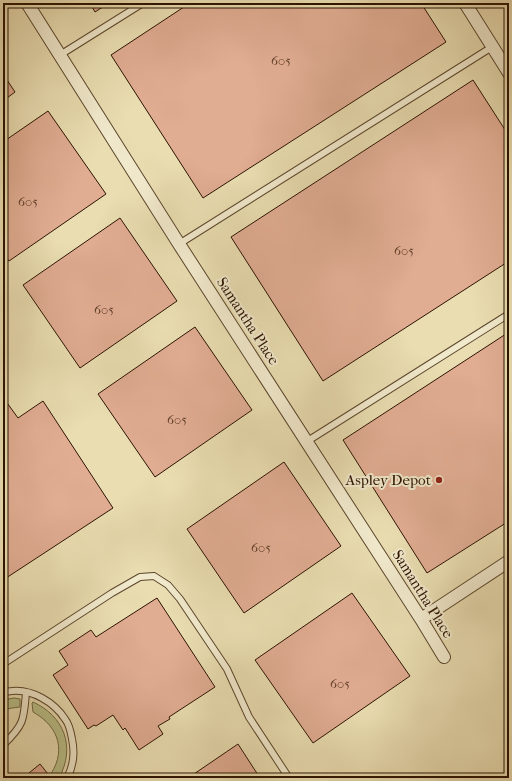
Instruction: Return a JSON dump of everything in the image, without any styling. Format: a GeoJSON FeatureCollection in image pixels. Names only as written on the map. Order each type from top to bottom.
{"type":"FeatureCollection","features":[{"type":"Feature","properties":{"kind":"street","name":"Samantha Place"},"geometry":{"type":"LineString","coordinates":[[27,3],[444,657]]}},
{"type":"Feature","properties":{"kind":"street"},"geometry":{"type":"LineString","coordinates":[[464,3],[509,73]]}},
{"type":"Feature","properties":{"kind":"street"},"geometry":{"type":"LineString","coordinates":[[421,619],[509,561]]}},
{"type":"Feature","properties":{"kind":"lane"},"geometry":{"type":"LineString","coordinates":[[60,55],[143,3]]}},
{"type":"Feature","properties":{"kind":"lane"},"geometry":{"type":"LineString","coordinates":[[180,244],[492,47]]}},
{"type":"Feature","properties":{"kind":"lane"},"geometry":{"type":"LineString","coordinates":[[306,442],[509,314]]}},
{"type":"Feature","properties":{"kind":"lane"},"geometry":{"type":"LineString","coordinates":[[3,664],[126,584],[140,577],[154,576],[168,585],[180,599],[197,624],[227,669],[249,717],[289,778]]}},
{"type":"Feature","properties":{"kind":"lane"},"geometry":{"type":"LineString","coordinates":[[3,693],[12,691],[26,692],[38,696],[53,705],[66,719],[74,750],[71,770],[67,778]]}},
{"type":"Feature","properties":{"kind":"lane"},"geometry":{"type":"LineString","coordinates":[[3,745],[15,734],[22,722],[25,714],[26,692]]}},
{"type":"Feature","properties":{"kind":"green space"},"geometry":{"type":"Polygon","coordinates":[[[14,698],[20,699],[20,707],[3,710],[3,700],[14,698]]]}},
{"type":"Feature","properties":{"kind":"green space"},"geometry":{"type":"Polygon","coordinates":[[[33,702],[53,715],[64,734],[66,755],[64,766],[59,778],[48,778],[54,769],[57,759],[59,750],[58,741],[55,733],[49,725],[33,712],[33,702]]]}},
{"type":"Feature","properties":{"kind":"building"},"geometry":{"type":"Polygon","coordinates":[[[90,3],[109,3],[95,12],[90,3]]]}},
{"type":"Feature","properties":{"kind":"building"},"geometry":{"type":"Polygon","coordinates":[[[190,3],[421,3],[446,42],[203,198],[111,55],[190,3]]]}},
{"type":"Feature","properties":{"kind":"building"},"geometry":{"type":"Polygon","coordinates":[[[3,74],[15,92],[3,101],[3,74]]]}},
{"type":"Feature","properties":{"kind":"building"},"geometry":{"type":"Polygon","coordinates":[[[473,80],[509,136],[509,261],[323,381],[231,237],[473,80]]]}},
{"type":"Feature","properties":{"kind":"building"},"geometry":{"type":"Polygon","coordinates":[[[48,111],[106,194],[9,261],[3,253],[3,142],[48,111]]]}},
{"type":"Feature","properties":{"kind":"building"},"geometry":{"type":"Polygon","coordinates":[[[120,218],[177,301],[80,368],[23,285],[120,218]]]}},
{"type":"Feature","properties":{"kind":"building"},"geometry":{"type":"Polygon","coordinates":[[[195,327],[252,410],[155,477],[98,394],[195,327]]]}},
{"type":"Feature","properties":{"kind":"building","name":"Aspley Depot"},"geometry":{"type":"Polygon","coordinates":[[[509,332],[509,521],[427,573],[343,440],[509,332]]]}},
{"type":"Feature","properties":{"kind":"building"},"geometry":{"type":"Polygon","coordinates":[[[5,400],[18,418],[43,401],[113,508],[3,580],[3,401],[5,400]]]}},
{"type":"Feature","properties":{"kind":"building"},"geometry":{"type":"Polygon","coordinates":[[[284,462],[341,546],[244,613],[187,529],[284,462]]]}},
{"type":"Feature","properties":{"kind":"building"},"geometry":{"type":"Polygon","coordinates":[[[352,593],[410,676],[313,743],[255,660],[352,593]]]}},
{"type":"Feature","properties":{"kind":"building"},"geometry":{"type":"Polygon","coordinates":[[[157,598],[215,687],[169,717],[170,719],[158,726],[163,734],[139,750],[125,728],[123,730],[113,715],[96,726],[94,725],[88,729],[53,675],[68,665],[59,651],[91,630],[96,637],[157,598]]]}},
{"type":"Feature","properties":{"kind":"building"},"geometry":{"type":"Polygon","coordinates":[[[238,744],[260,778],[188,778],[238,744]]]}},
{"type":"Feature","properties":{"kind":"building"},"geometry":{"type":"Polygon","coordinates":[[[40,764],[48,774],[44,778],[34,778],[29,773],[40,764]]]}},
{"type":"Feature","properties":{"kind":"place","name":"Aspley Depot"},"geometry":{"type":"Point","coordinates":[439,480]}}]}
